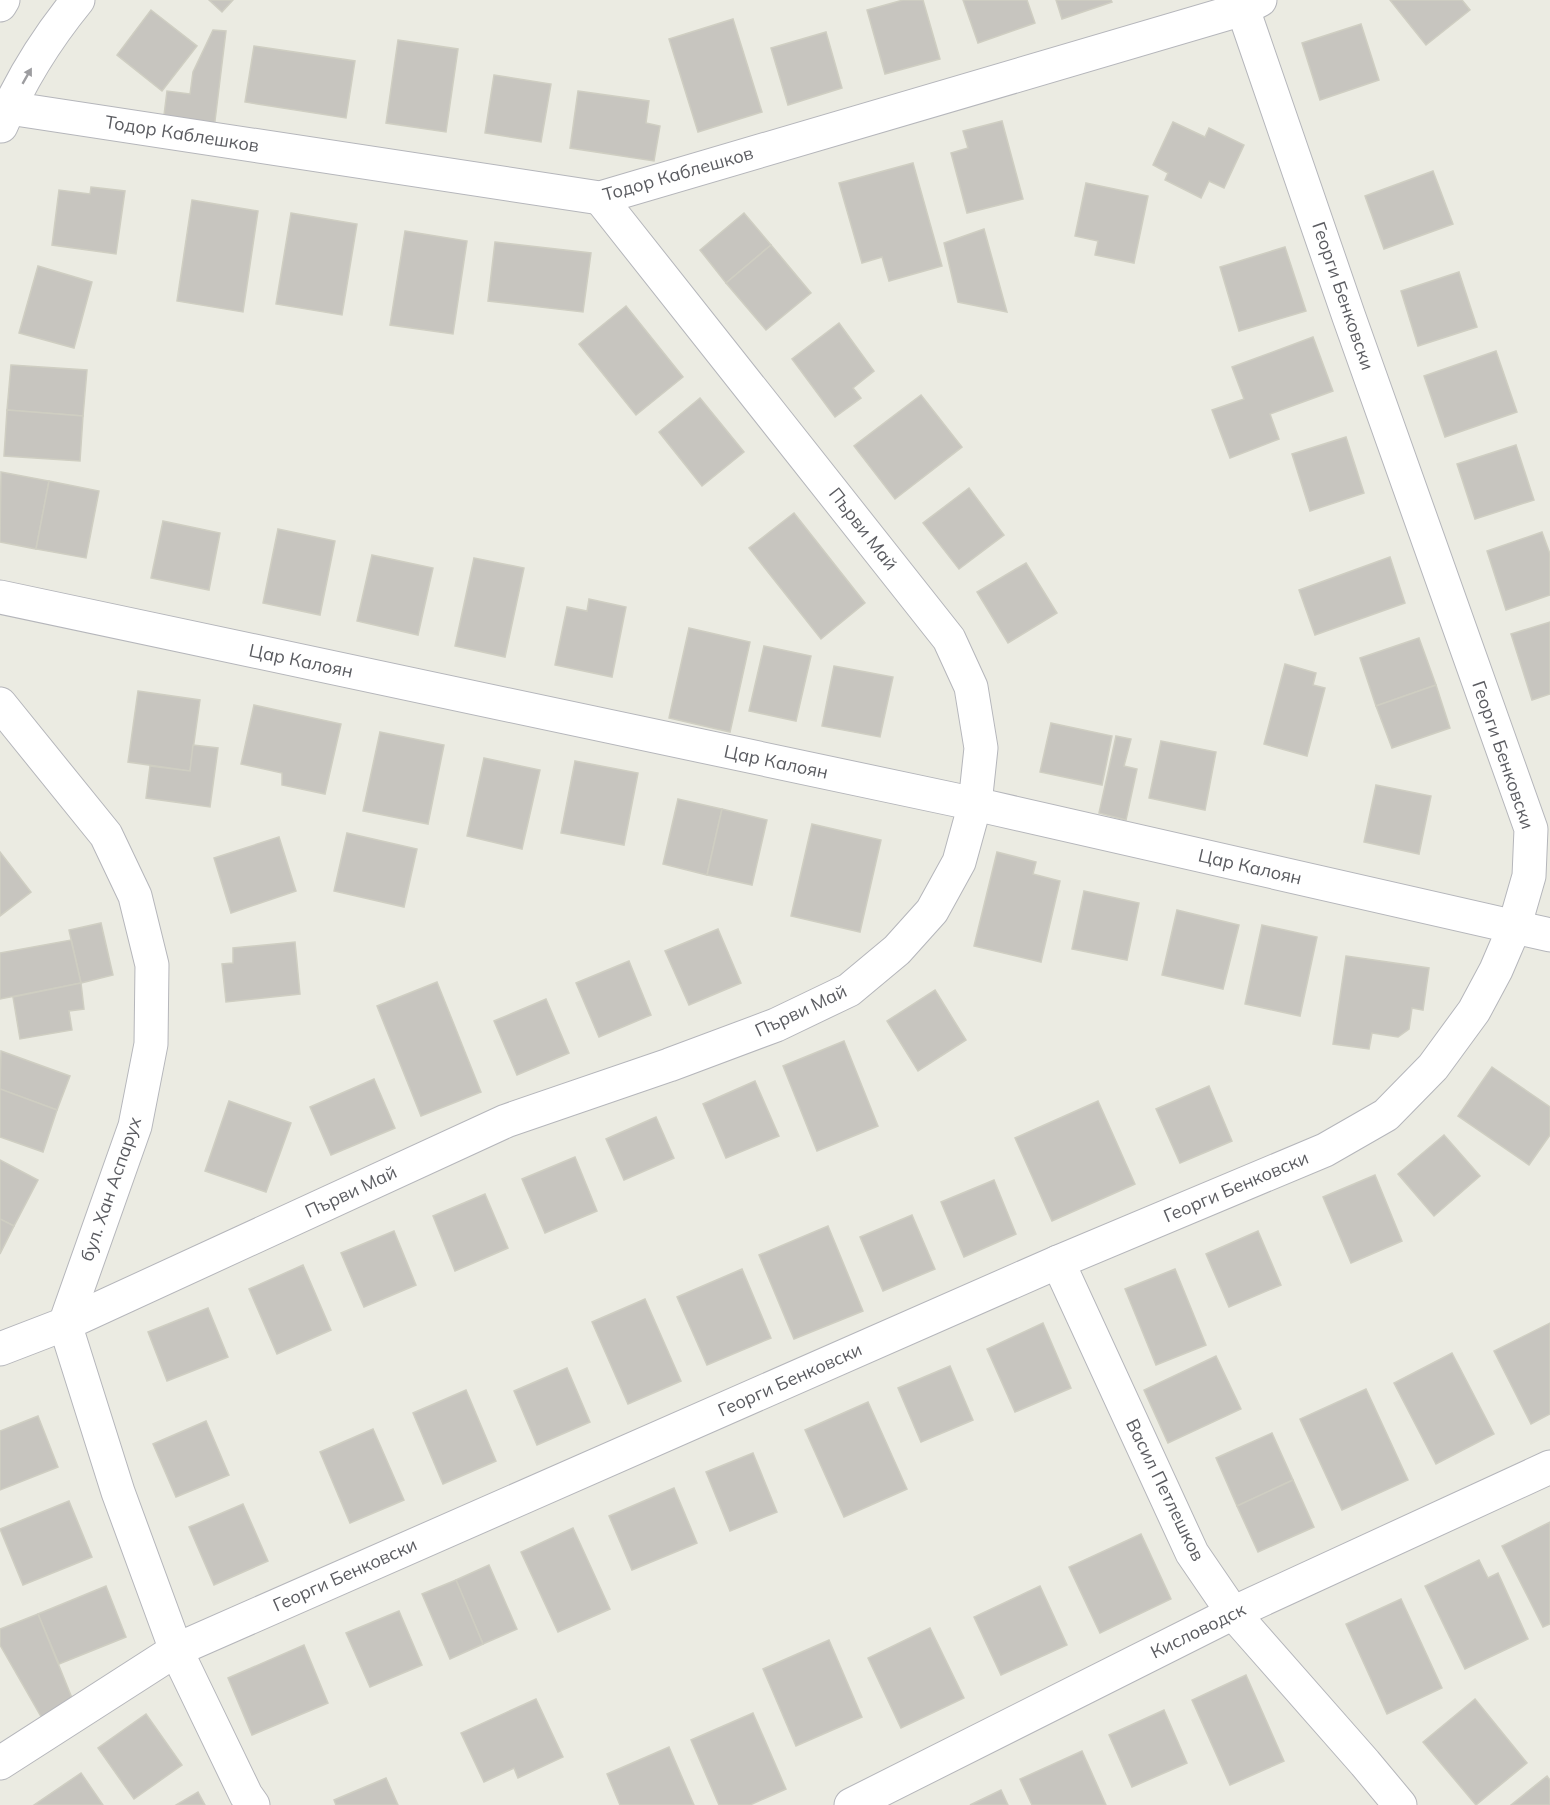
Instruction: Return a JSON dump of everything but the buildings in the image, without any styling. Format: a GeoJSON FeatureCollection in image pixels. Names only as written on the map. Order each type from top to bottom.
{"type":"FeatureCollection","features":[{"type":"Feature","properties":{"kind":"street"},"geometry":{"type":"LineString","coordinates":[[0,5],[3,0]]}},
{"type":"Feature","properties":{"kind":"street"},"geometry":{"type":"LineString","coordinates":[[4,118],[53,31],[78,0]]}},
{"type":"Feature","properties":{"kind":"street","name":"Тодор Каблешков"},"geometry":{"type":"LineString","coordinates":[[4,118],[600,198],[1251,5]]}},
{"type":"Feature","properties":{"kind":"street","name":"Георги Бенковски"},"geometry":{"type":"LineString","coordinates":[[0,1763],[176,1650],[1058,1262],[1325,1150],[1386,1115],[1433,1067],[1474,1011],[1496,970],[1514,928],[1529,876],[1531,829],[1349,317],[1251,5]]}},
{"type":"Feature","properties":{"kind":"street","name":"Първи Май"},"geometry":{"type":"LineString","coordinates":[[65,1324],[506,1121],[669,1065],[776,1025],[849,990],[897,950],[932,911],[959,862],[975,804],[981,748],[971,687],[949,639],[600,198]]}},
{"type":"Feature","properties":{"kind":"street","name":"Цар Калоян"},"geometry":{"type":"LineString","coordinates":[[0,597],[975,804],[1550,935]]}},
{"type":"Feature","properties":{"kind":"street","name":"бул. Хан Аспарух"},"geometry":{"type":"LineString","coordinates":[[0,704],[106,836],[135,896],[152,965],[151,1044],[135,1126],[65,1324]]}},
{"type":"Feature","properties":{"kind":"street","name":"Васил Петлешков"},"geometry":{"type":"LineString","coordinates":[[1058,1262],[1192,1553],[1233,1613],[1400,1805]]}},
{"type":"Feature","properties":{"kind":"street"},"geometry":{"type":"LineString","coordinates":[[0,1349],[65,1324],[118,1492],[176,1650],[246,1795],[253,1805]]}},
{"type":"Feature","properties":{"kind":"street","name":"Кисловодск"},"geometry":{"type":"LineString","coordinates":[[851,1805],[1233,1613],[1550,1467]]}}]}
